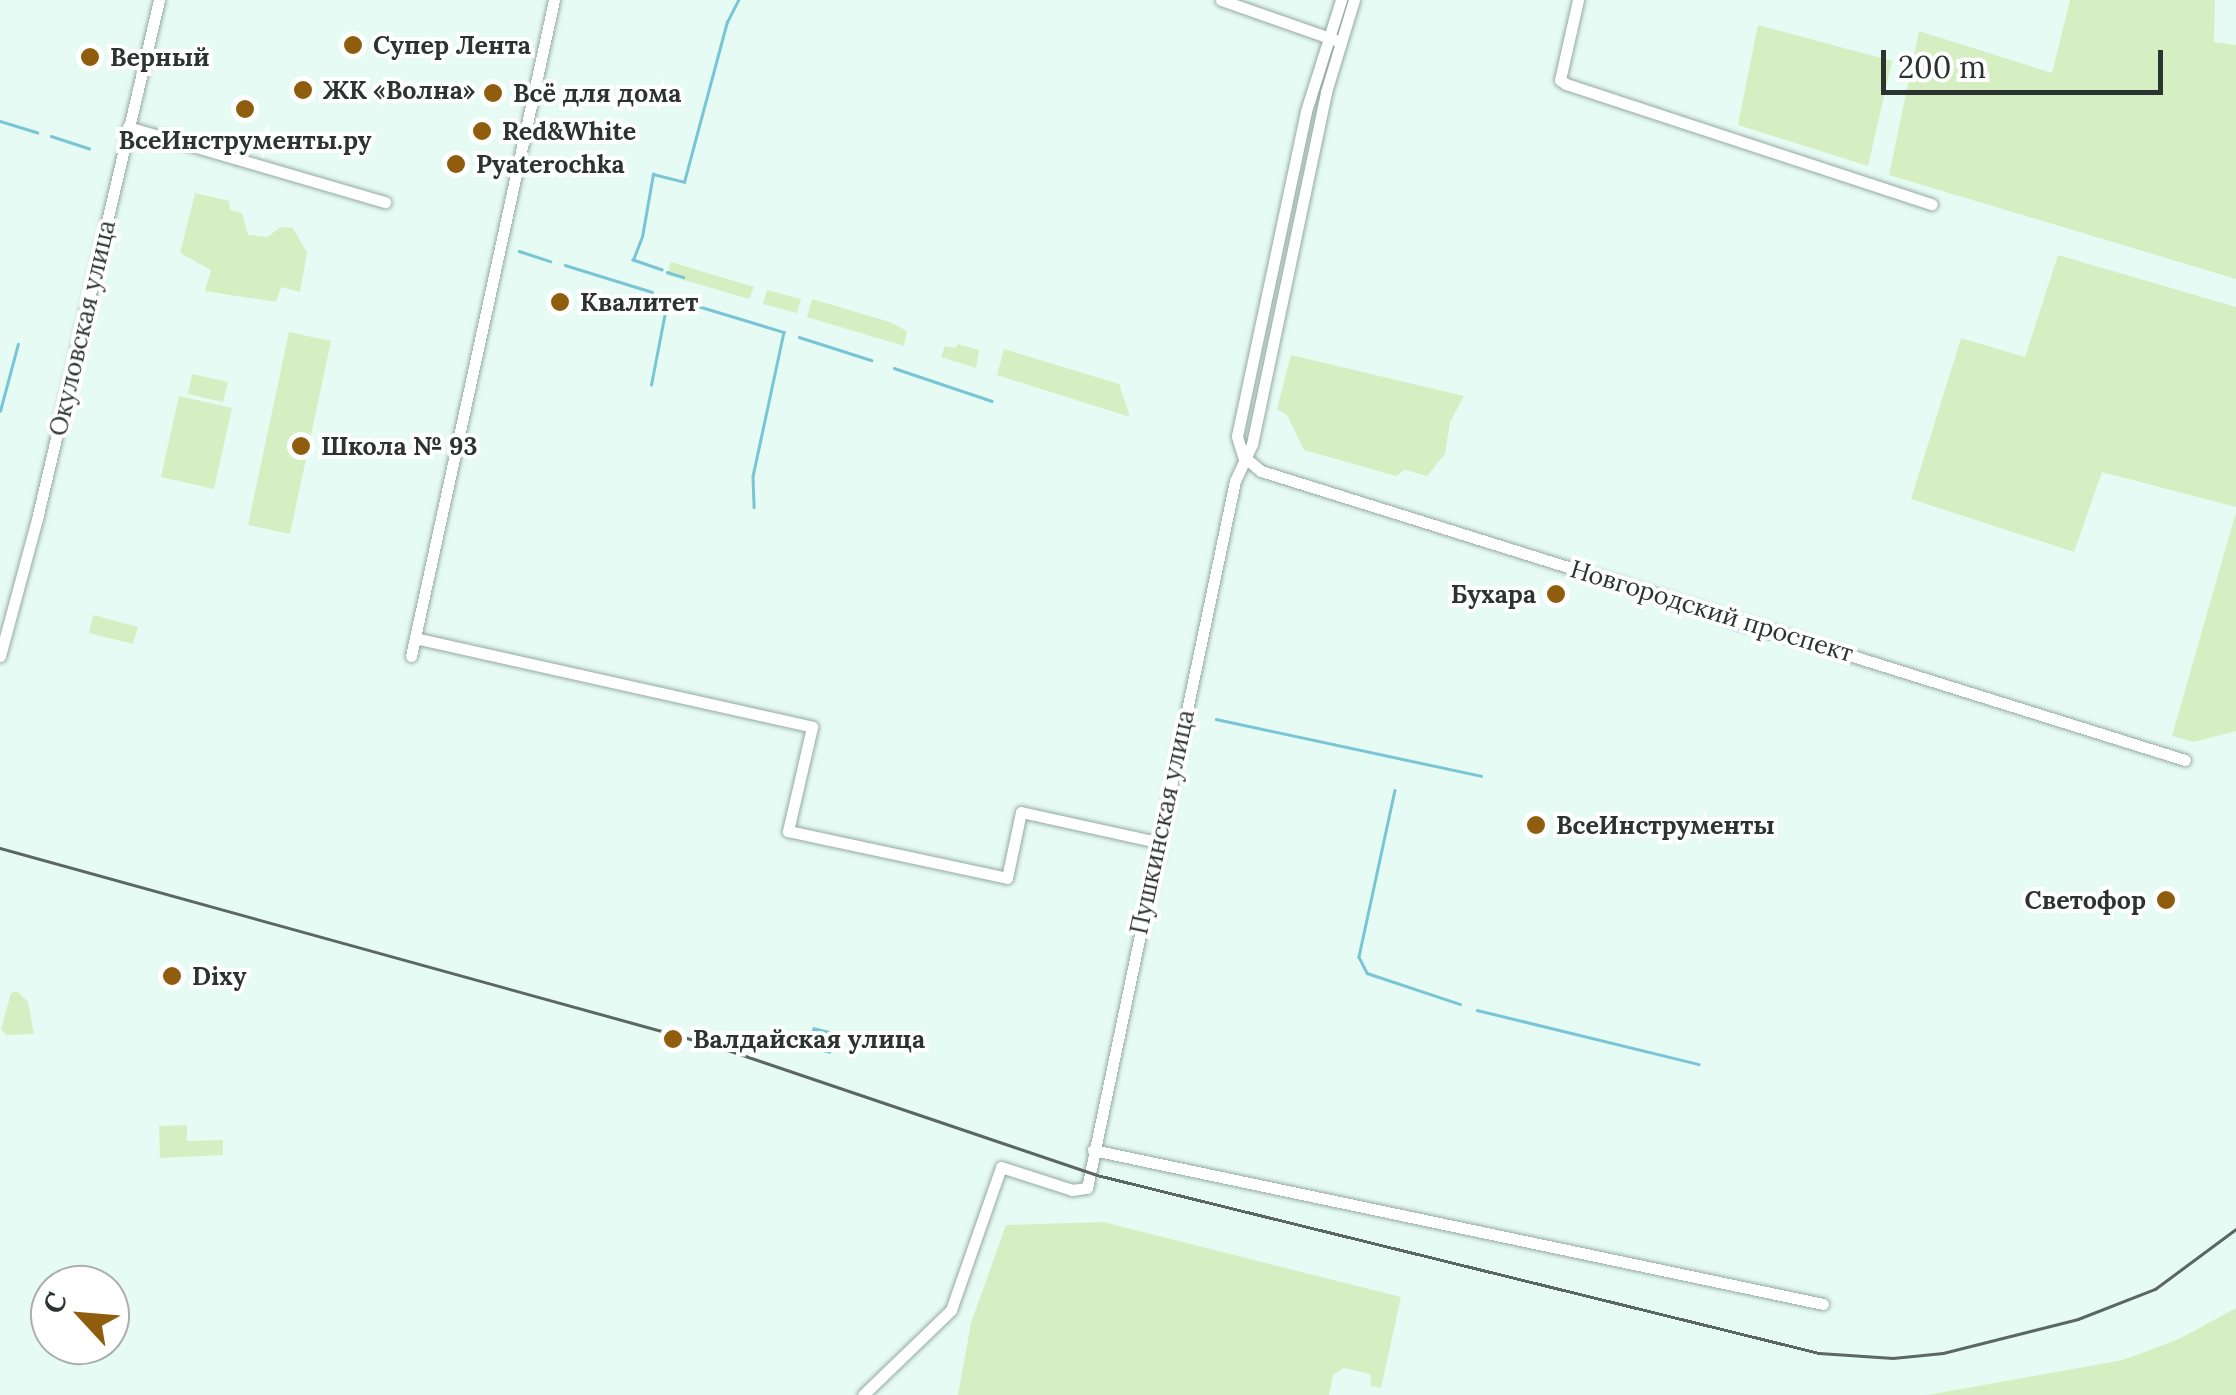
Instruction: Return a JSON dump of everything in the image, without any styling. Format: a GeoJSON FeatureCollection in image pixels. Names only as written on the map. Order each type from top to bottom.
{"type":"FeatureCollection","features":[{"type":"Feature","properties":{"kind":"street","name":"Окуловская улица"},"geometry":{"type":"LineString","coordinates":[[0,656],[37,519],[159,0]]}},
{"type":"Feature","properties":{"kind":"street"},"geometry":{"type":"LineString","coordinates":[[412,656],[554,0]]}},
{"type":"Feature","properties":{"kind":"street"},"geometry":{"type":"LineString","coordinates":[[1221,0],[1335,40]]}},
{"type":"Feature","properties":{"kind":"street","name":"Пушкинская улица"},"geometry":{"type":"LineString","coordinates":[[863,1395],[950,1310],[1001,1167],[1072,1190],[1087,1188],[1092,1150],[1243,456],[1252,444],[1326,92],[1341,0]]}},
{"type":"Feature","properties":{"kind":"street","name":"Пушкинская улица"},"geometry":{"type":"LineString","coordinates":[[1335,40],[1354,0]]}},
{"type":"Feature","properties":{"kind":"street"},"geometry":{"type":"LineString","coordinates":[[1578,0],[1560,80],[1566,84],[1932,204]]}},
{"type":"Feature","properties":{"kind":"street"},"geometry":{"type":"LineString","coordinates":[[128,127],[385,202]]}},
{"type":"Feature","properties":{"kind":"street","name":"Новгородский проспект"},"geometry":{"type":"LineString","coordinates":[[1243,456],[1261,471],[2185,760]]}},
{"type":"Feature","properties":{"kind":"street"},"geometry":{"type":"LineString","coordinates":[[415,638],[812,727],[788,832],[1007,878],[1020,812],[1158,842]]}},
{"type":"Feature","properties":{"kind":"street"},"geometry":{"type":"LineString","coordinates":[[1092,1150],[1823,1304]]}},
{"type":"Feature","properties":{"kind":"green space"},"geometry":{"type":"Polygon","coordinates":[[[2070,0],[2215,0],[2214,42],[2236,45],[2236,279],[1889,175],[1919,31],[2052,73],[2070,0]]]}},
{"type":"Feature","properties":{"kind":"green space"},"geometry":{"type":"Polygon","coordinates":[[[1758,25],[1892,61],[1868,166],[1738,125],[1758,25]]]}},
{"type":"Feature","properties":{"kind":"green space"},"geometry":{"type":"Polygon","coordinates":[[[195,193],[229,201],[230,210],[242,213],[248,235],[267,237],[281,227],[293,228],[307,253],[300,292],[281,287],[276,302],[205,291],[211,270],[180,253],[195,193]]]}},
{"type":"Feature","properties":{"kind":"green space"},"geometry":{"type":"Polygon","coordinates":[[[2058,255],[2236,307],[2236,507],[2102,472],[2074,552],[1911,499],[1961,338],[2025,357],[2058,255]]]}},
{"type":"Feature","properties":{"kind":"green space"},"geometry":{"type":"Polygon","coordinates":[[[671,262],[754,287],[749,299],[667,275],[671,262]]]}},
{"type":"Feature","properties":{"kind":"green space"},"geometry":{"type":"Polygon","coordinates":[[[767,290],[801,299],[797,313],[763,304],[767,290]]]}},
{"type":"Feature","properties":{"kind":"green space"},"geometry":{"type":"Polygon","coordinates":[[[812,299],[890,322],[907,331],[904,346],[807,317],[812,299]]]}},
{"type":"Feature","properties":{"kind":"green space"},"geometry":{"type":"Polygon","coordinates":[[[289,332],[331,341],[290,534],[248,525],[289,332]]]}},
{"type":"Feature","properties":{"kind":"green space"},"geometry":{"type":"Polygon","coordinates":[[[958,344],[979,350],[976,368],[941,357],[945,346],[955,348],[958,344]]]}},
{"type":"Feature","properties":{"kind":"green space"},"geometry":{"type":"Polygon","coordinates":[[[1004,349],[1119,384],[1130,417],[997,375],[1004,349]]]}},
{"type":"Feature","properties":{"kind":"green space"},"geometry":{"type":"Polygon","coordinates":[[[1291,355],[1464,396],[1450,422],[1445,454],[1427,476],[1405,470],[1396,476],[1304,450],[1287,415],[1277,409],[1291,355]]]}},
{"type":"Feature","properties":{"kind":"green space"},"geometry":{"type":"Polygon","coordinates":[[[192,374],[228,382],[223,402],[188,394],[192,374]]]}},
{"type":"Feature","properties":{"kind":"green space"},"geometry":{"type":"Polygon","coordinates":[[[179,396],[232,408],[214,489],[161,477],[179,396]]]}},
{"type":"Feature","properties":{"kind":"green space"},"geometry":{"type":"Polygon","coordinates":[[[2236,512],[2236,731],[2194,742],[2172,736],[2236,512]]]}},
{"type":"Feature","properties":{"kind":"green space"},"geometry":{"type":"Polygon","coordinates":[[[93,615],[138,627],[133,644],[89,633],[93,615]]]}},
{"type":"Feature","properties":{"kind":"green space"},"geometry":{"type":"Polygon","coordinates":[[[17,991],[28,1002],[34,1034],[6,1035],[1,1029],[11,993],[17,991]]]}},
{"type":"Feature","properties":{"kind":"green space"},"geometry":{"type":"Polygon","coordinates":[[[187,1125],[187,1141],[223,1140],[223,1155],[160,1158],[159,1126],[187,1125]]]}},
{"type":"Feature","properties":{"kind":"green space"},"geometry":{"type":"Polygon","coordinates":[[[1103,1222],[1401,1297],[1381,1388],[1371,1386],[1370,1374],[1344,1368],[1333,1375],[1329,1395],[958,1395],[971,1323],[1006,1225],[1103,1222]]]}},
{"type":"Feature","properties":{"kind":"green space"},"geometry":{"type":"Polygon","coordinates":[[[2236,1308],[2236,1395],[1927,1395],[2123,1360],[2179,1339],[2236,1308]]]}},
{"type":"Feature","properties":{"kind":"water"},"geometry":{"type":"Polygon","coordinates":[[[813,1027],[838,1033],[837,1040],[830,1041],[831,1054],[807,1048],[813,1027]]]}},
{"type":"Feature","properties":{"kind":"waterway"},"geometry":{"type":"LineString","coordinates":[[662,270],[633,260],[642,237],[653,174],[684,182],[727,22],[738,0]]}},
{"type":"Feature","properties":{"kind":"waterway"},"geometry":{"type":"LineString","coordinates":[[0,121],[37,132]]}},
{"type":"Feature","properties":{"kind":"waterway"},"geometry":{"type":"LineString","coordinates":[[51,136],[89,148]]}},
{"type":"Feature","properties":{"kind":"waterway"},"geometry":{"type":"LineString","coordinates":[[519,251],[550,261]]}},
{"type":"Feature","properties":{"kind":"waterway"},"geometry":{"type":"LineString","coordinates":[[565,265],[652,292]]}},
{"type":"Feature","properties":{"kind":"waterway"},"geometry":{"type":"LineString","coordinates":[[667,272],[683,277]]}},
{"type":"Feature","properties":{"kind":"waterway"},"geometry":{"type":"LineString","coordinates":[[651,385],[668,297],[784,332],[753,476],[754,507]]}},
{"type":"Feature","properties":{"kind":"waterway"},"geometry":{"type":"LineString","coordinates":[[799,337],[871,360]]}},
{"type":"Feature","properties":{"kind":"waterway"},"geometry":{"type":"LineString","coordinates":[[0,411],[18,344]]}},
{"type":"Feature","properties":{"kind":"waterway"},"geometry":{"type":"LineString","coordinates":[[894,368],[992,401]]}},
{"type":"Feature","properties":{"kind":"waterway"},"geometry":{"type":"LineString","coordinates":[[1661,606],[1681,613]]}},
{"type":"Feature","properties":{"kind":"waterway"},"geometry":{"type":"LineString","coordinates":[[1696,617],[1746,633]]}},
{"type":"Feature","properties":{"kind":"waterway"},"geometry":{"type":"LineString","coordinates":[[1761,637],[1768,639]]}},
{"type":"Feature","properties":{"kind":"waterway"},"geometry":{"type":"LineString","coordinates":[[1216,719],[1481,776]]}},
{"type":"Feature","properties":{"kind":"waterway"},"geometry":{"type":"LineString","coordinates":[[1395,790],[1359,957],[1367,973],[1460,1004]]}},
{"type":"Feature","properties":{"kind":"waterway"},"geometry":{"type":"LineString","coordinates":[[1477,1010],[1699,1064]]}},
{"type":"Feature","properties":{"kind":"tram line"},"geometry":{"type":"LineString","coordinates":[[0,848],[716,1046],[1097,1175],[1819,1353],[1893,1358],[1943,1353],[2078,1319],[2155,1289],[2236,1229]]}},
{"type":"Feature","properties":{"kind":"place","name":"Супер Лента"},"geometry":{"type":"Point","coordinates":[353,45]}},
{"type":"Feature","properties":{"kind":"place","name":"Верный"},"geometry":{"type":"Point","coordinates":[90,57]}},
{"type":"Feature","properties":{"kind":"place","name":"ЖК «Волна»"},"geometry":{"type":"Point","coordinates":[303,90]}},
{"type":"Feature","properties":{"kind":"place","name":"Всё для дома"},"geometry":{"type":"Point","coordinates":[493,93]}},
{"type":"Feature","properties":{"kind":"place","name":"ВсеИнструменты.ру"},"geometry":{"type":"Point","coordinates":[245,109]}},
{"type":"Feature","properties":{"kind":"place","name":"Red&White"},"geometry":{"type":"Point","coordinates":[482,131]}},
{"type":"Feature","properties":{"kind":"place","name":"Pyaterochka"},"geometry":{"type":"Point","coordinates":[456,164]}},
{"type":"Feature","properties":{"kind":"place","name":"Квалитет"},"geometry":{"type":"Point","coordinates":[560,302]}},
{"type":"Feature","properties":{"kind":"place","name":"Школа № 93"},"geometry":{"type":"Point","coordinates":[301,446]}},
{"type":"Feature","properties":{"kind":"place","name":"Бухара"},"geometry":{"type":"Point","coordinates":[1556,594]}},
{"type":"Feature","properties":{"kind":"place","name":"ВсеИнструменты"},"geometry":{"type":"Point","coordinates":[1536,825]}},
{"type":"Feature","properties":{"kind":"place","name":"Светофор"},"geometry":{"type":"Point","coordinates":[2166,900]}},
{"type":"Feature","properties":{"kind":"place","name":"Dixy"},"geometry":{"type":"Point","coordinates":[172,976]}},
{"type":"Feature","properties":{"kind":"place","name":"Валдайская улица"},"geometry":{"type":"Point","coordinates":[673,1039]}}]}
